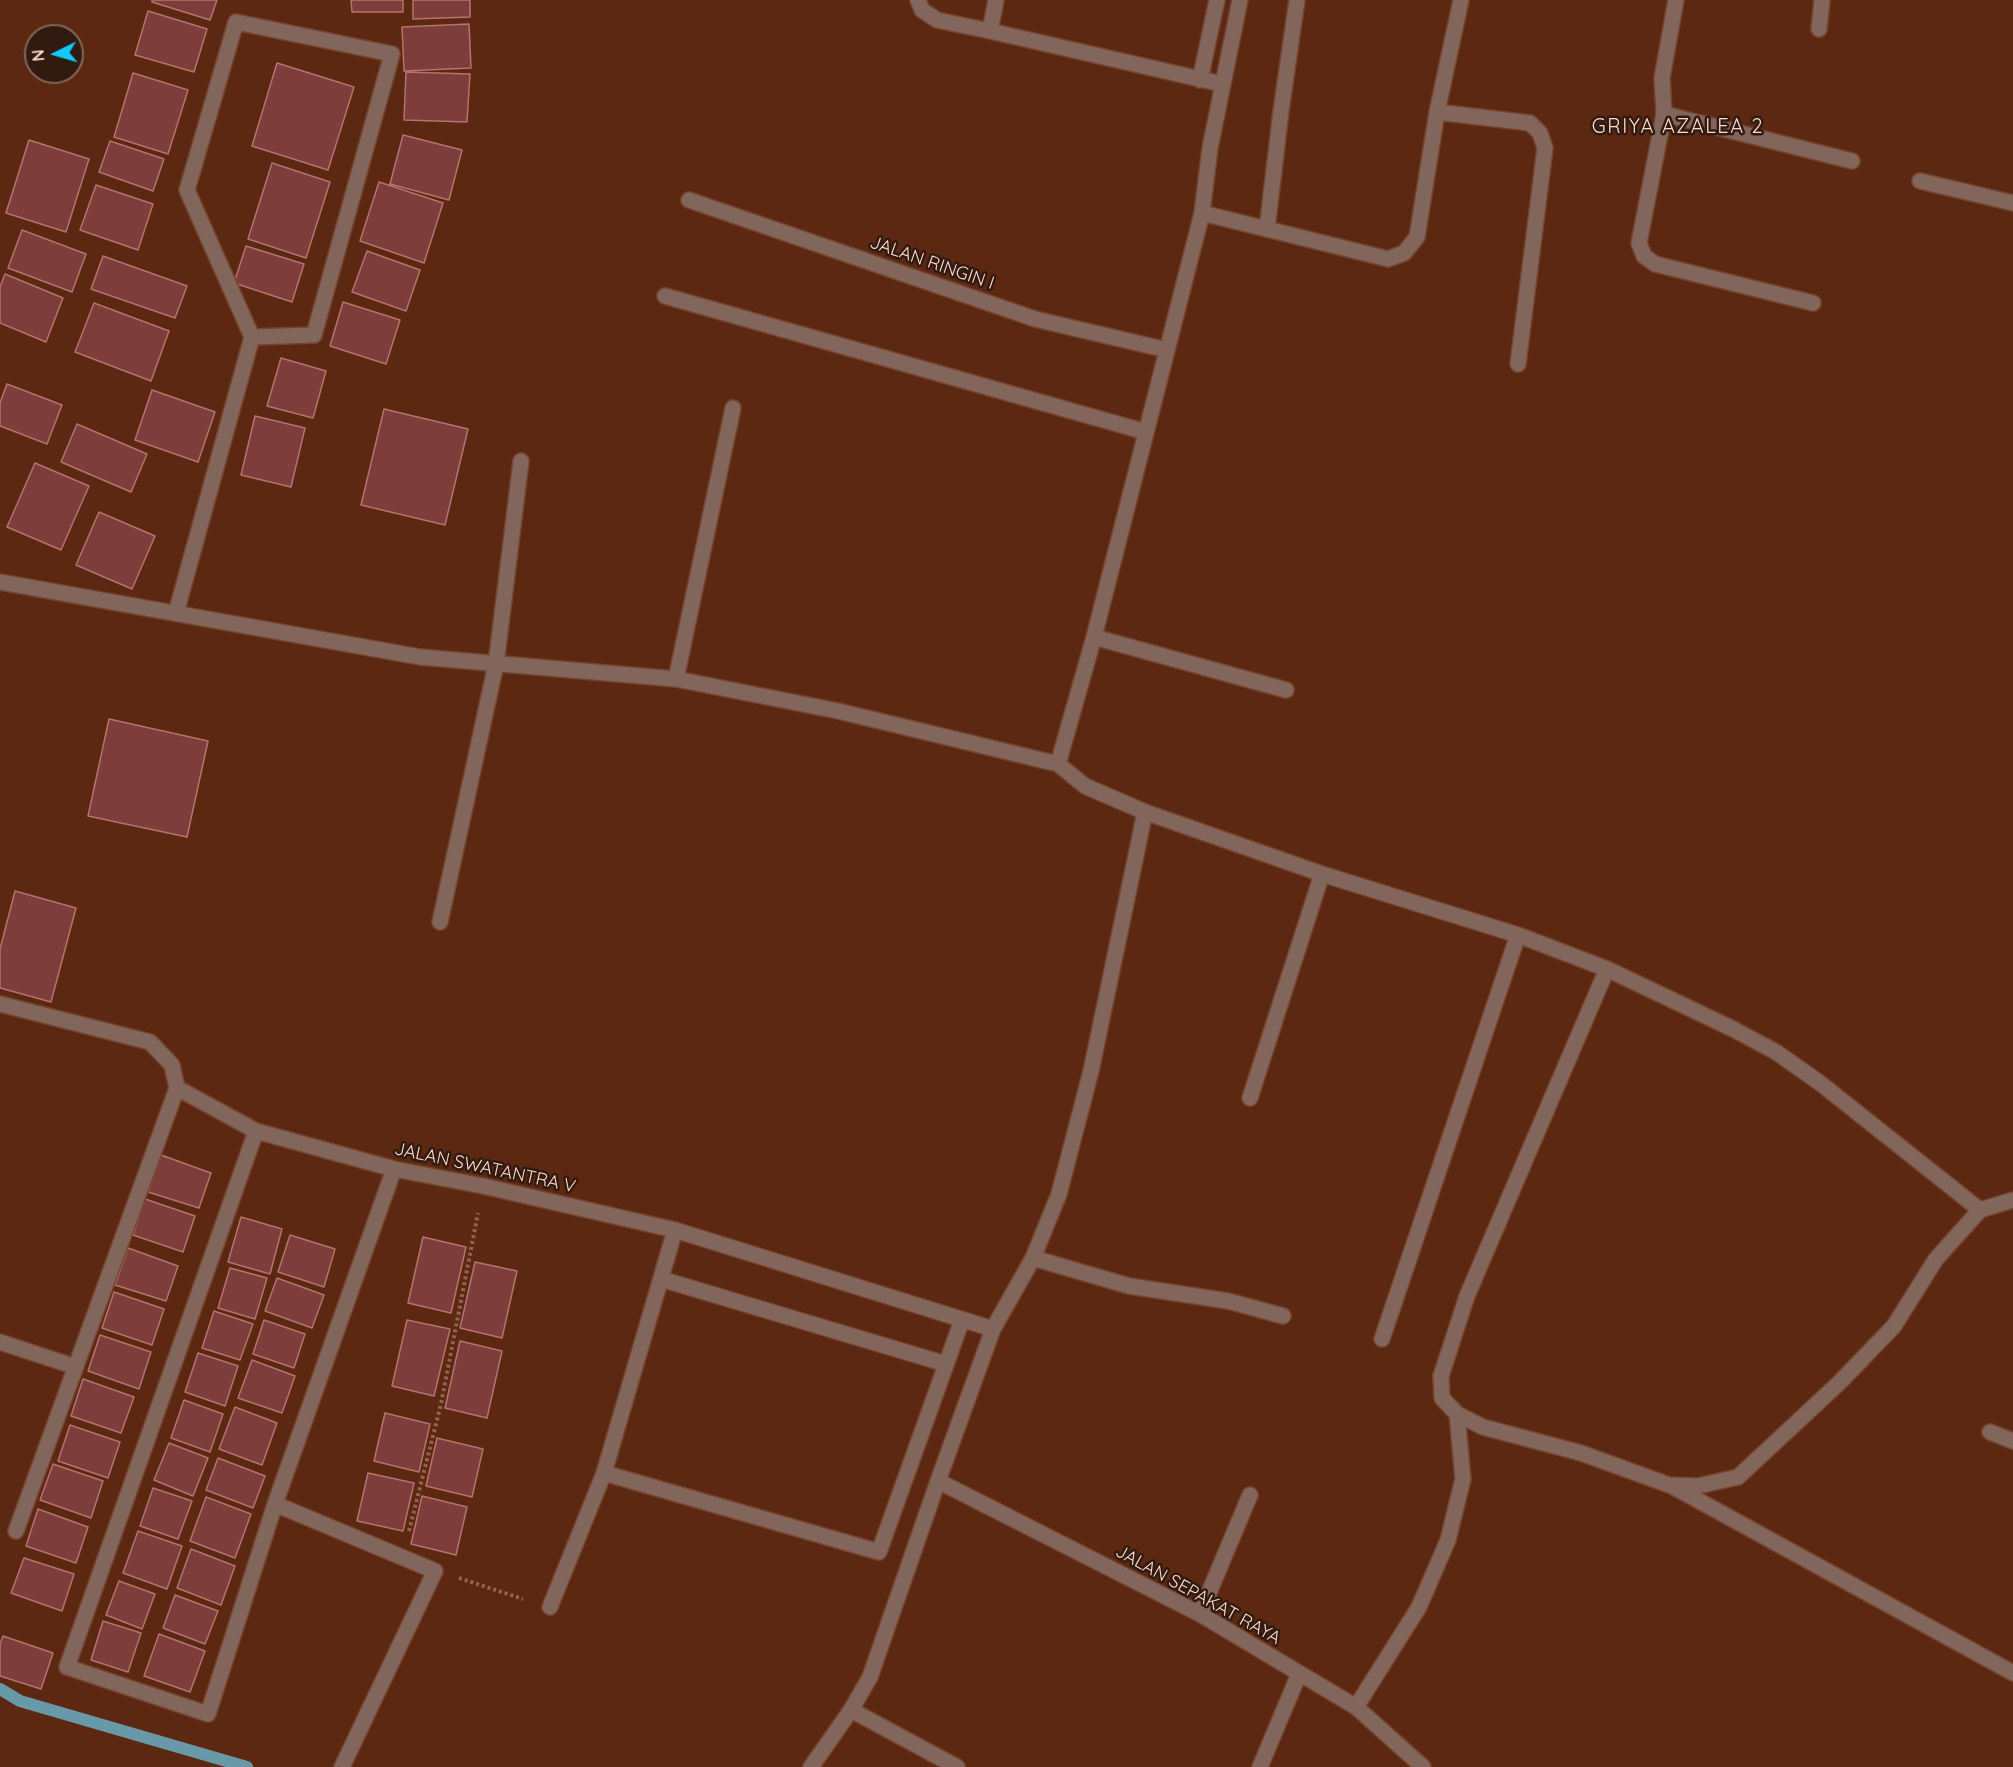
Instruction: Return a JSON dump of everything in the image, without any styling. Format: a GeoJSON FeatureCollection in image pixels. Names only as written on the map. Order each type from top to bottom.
{"type":"FeatureCollection","features":[{"type":"Feature","properties":{"kind":"street"},"geometry":{"type":"LineString","coordinates":[[918,0],[922,10],[937,20],[1222,84]]}},
{"type":"Feature","properties":{"kind":"street"},"geometry":{"type":"LineString","coordinates":[[990,31],[996,0]]}},
{"type":"Feature","properties":{"kind":"street"},"geometry":{"type":"LineString","coordinates":[[1200,80],[1217,0]]}},
{"type":"Feature","properties":{"kind":"street"},"geometry":{"type":"LineString","coordinates":[[1058,764],[1094,637],[1202,213],[1210,148],[1240,0]]}},
{"type":"Feature","properties":{"kind":"street"},"geometry":{"type":"LineString","coordinates":[[1267,229],[1297,0]]}},
{"type":"Feature","properties":{"kind":"street"},"geometry":{"type":"LineString","coordinates":[[1202,213],[1388,259],[1404,253],[1417,237],[1437,112],[1461,0]]}},
{"type":"Feature","properties":{"kind":"street"},"geometry":{"type":"LineString","coordinates":[[1676,0],[1662,78],[1664,114],[1639,243],[1644,256],[1655,264],[1813,303]]}},
{"type":"Feature","properties":{"kind":"street"},"geometry":{"type":"LineString","coordinates":[[1819,29],[1822,0]]}},
{"type":"Feature","properties":{"kind":"street"},"geometry":{"type":"LineString","coordinates":[[176,613],[252,337],[187,190],[236,22],[392,54],[314,335],[252,337]]}},
{"type":"Feature","properties":{"kind":"street"},"geometry":{"type":"LineString","coordinates":[[1437,112],[1530,123],[1540,133],[1545,148],[1518,364]]}},
{"type":"Feature","properties":{"kind":"street"},"geometry":{"type":"LineString","coordinates":[[1664,114],[1852,161]]}},
{"type":"Feature","properties":{"kind":"street"},"geometry":{"type":"LineString","coordinates":[[1920,181],[2013,203]]}},
{"type":"Feature","properties":{"kind":"street","name":"JALAN RINGIN I"},"geometry":{"type":"LineString","coordinates":[[689,200],[1035,318],[1167,350]]}},
{"type":"Feature","properties":{"kind":"street"},"geometry":{"type":"LineString","coordinates":[[664,296],[1146,432]]}},
{"type":"Feature","properties":{"kind":"street"},"geometry":{"type":"LineString","coordinates":[[675,679],[734,408]]}},
{"type":"Feature","properties":{"kind":"street"},"geometry":{"type":"LineString","coordinates":[[440,922],[496,664],[521,461]]}},
{"type":"Feature","properties":{"kind":"street"},"geometry":{"type":"LineString","coordinates":[[0,582],[420,657],[675,679],[838,711],[1058,764],[1085,786],[1146,812],[1322,874],[1518,935],[1607,969],[1733,1029],[1776,1052],[1820,1083],[1980,1210]]}},
{"type":"Feature","properties":{"kind":"street"},"geometry":{"type":"LineString","coordinates":[[1094,637],[1286,690]]}},
{"type":"Feature","properties":{"kind":"street"},"geometry":{"type":"LineString","coordinates":[[811,1767],[851,1710],[870,1677],[993,1329],[1033,1258],[1059,1194],[1091,1071],[1146,812]]}},
{"type":"Feature","properties":{"kind":"street"},"geometry":{"type":"LineString","coordinates":[[1250,1098],[1322,874]]}},
{"type":"Feature","properties":{"kind":"street"},"geometry":{"type":"LineString","coordinates":[[1382,1339],[1518,935]]}},
{"type":"Feature","properties":{"kind":"street"},"geometry":{"type":"LineString","coordinates":[[1607,969],[1467,1296],[1441,1376],[1442,1398],[1456,1414],[1483,1427],[1581,1453],[1669,1485],[2013,1673]]}},
{"type":"Feature","properties":{"kind":"street"},"geometry":{"type":"LineString","coordinates":[[0,1004],[150,1042],[172,1065],[177,1088],[16,1531]]}},
{"type":"Feature","properties":{"kind":"street","name":"JALAN SWATANTRA V"},"geometry":{"type":"LineString","coordinates":[[177,1088],[256,1131],[394,1169],[483,1186],[675,1230],[993,1329]]}},
{"type":"Feature","properties":{"kind":"street"},"geometry":{"type":"LineString","coordinates":[[256,1131],[67,1667],[208,1714],[275,1504],[394,1169]]}},
{"type":"Feature","properties":{"kind":"street"},"geometry":{"type":"LineString","coordinates":[[1669,1485],[1698,1486],[1738,1477],[1839,1383],[1894,1326],[1936,1259],[1980,1210],[2013,1200]]}},
{"type":"Feature","properties":{"kind":"street"},"geometry":{"type":"LineString","coordinates":[[550,1607],[604,1473],[675,1230]]}},
{"type":"Feature","properties":{"kind":"street"},"geometry":{"type":"LineString","coordinates":[[1033,1258],[1129,1286],[1228,1301],[1283,1316]]}},
{"type":"Feature","properties":{"kind":"street"},"geometry":{"type":"LineString","coordinates":[[661,1279],[946,1364]]}},
{"type":"Feature","properties":{"kind":"street"},"geometry":{"type":"LineString","coordinates":[[604,1473],[879,1552],[962,1320]]}},
{"type":"Feature","properties":{"kind":"street"},"geometry":{"type":"LineString","coordinates":[[0,1342],[76,1367]]}},
{"type":"Feature","properties":{"kind":"street"},"geometry":{"type":"LineString","coordinates":[[1356,1707],[1419,1606],[1448,1540],[1463,1479],[1456,1414]]}},
{"type":"Feature","properties":{"kind":"street"},"geometry":{"type":"LineString","coordinates":[[1990,1432],[2013,1441]]}},
{"type":"Feature","properties":{"kind":"street","name":"JALAN SEPAKAT RAYA"},"geometry":{"type":"LineString","coordinates":[[938,1481],[1200,1614],[1356,1707],[1423,1767]]}},
{"type":"Feature","properties":{"kind":"street"},"geometry":{"type":"LineString","coordinates":[[1200,1614],[1250,1495]]}},
{"type":"Feature","properties":{"kind":"street"},"geometry":{"type":"LineString","coordinates":[[275,1504],[435,1571],[342,1767]]}},
{"type":"Feature","properties":{"kind":"street"},"geometry":{"type":"LineString","coordinates":[[1260,1767],[1299,1674]]}},
{"type":"Feature","properties":{"kind":"street"},"geometry":{"type":"LineString","coordinates":[[851,1710],[957,1767]]}},
{"type":"Feature","properties":{"kind":"path"},"geometry":{"type":"LineString","coordinates":[[403,1557],[441,1404],[483,1186]]}},
{"type":"Feature","properties":{"kind":"path"},"geometry":{"type":"LineString","coordinates":[[435,1571],[550,1607]]}},
{"type":"Feature","properties":{"kind":"building"},"geometry":{"type":"Polygon","coordinates":[[[152,0],[217,0],[210,20],[152,2],[152,0]]]}},
{"type":"Feature","properties":{"kind":"building"},"geometry":{"type":"Polygon","coordinates":[[[351,0],[403,0],[403,12],[352,12],[351,0]]]}},
{"type":"Feature","properties":{"kind":"building"},"geometry":{"type":"Polygon","coordinates":[[[413,0],[470,0],[470,17],[413,19],[413,0]]]}},
{"type":"Feature","properties":{"kind":"building"},"geometry":{"type":"Polygon","coordinates":[[[148,11],[207,29],[194,72],[135,55],[148,11]]]}},
{"type":"Feature","properties":{"kind":"building"},"geometry":{"type":"Polygon","coordinates":[[[469,24],[471,68],[404,71],[402,27],[469,24]]]}},
{"type":"Feature","properties":{"kind":"building"},"geometry":{"type":"Polygon","coordinates":[[[277,63],[354,87],[328,170],[252,146],[277,63]]]}},
{"type":"Feature","properties":{"kind":"building"},"geometry":{"type":"Polygon","coordinates":[[[406,72],[470,74],[467,122],[404,120],[406,72]]]}},
{"type":"Feature","properties":{"kind":"building"},"geometry":{"type":"Polygon","coordinates":[[[133,73],[188,90],[168,154],[114,137],[133,73]]]}},
{"type":"Feature","properties":{"kind":"building"},"geometry":{"type":"Polygon","coordinates":[[[403,135],[462,150],[449,200],[390,184],[403,135]]]}},
{"type":"Feature","properties":{"kind":"building"},"geometry":{"type":"Polygon","coordinates":[[[29,140],[89,159],[66,232],[6,213],[29,140]]]}},
{"type":"Feature","properties":{"kind":"building"},"geometry":{"type":"Polygon","coordinates":[[[110,141],[164,159],[153,191],[99,172],[110,141]]]}},
{"type":"Feature","properties":{"kind":"building"},"geometry":{"type":"Polygon","coordinates":[[[272,163],[330,182],[306,258],[248,239],[272,163]]]}},
{"type":"Feature","properties":{"kind":"building"},"geometry":{"type":"Polygon","coordinates":[[[379,182],[443,203],[424,263],[360,241],[379,182]]]}},
{"type":"Feature","properties":{"kind":"building"},"geometry":{"type":"Polygon","coordinates":[[[96,185],[153,204],[138,250],[80,230],[96,185]]]}},
{"type":"Feature","properties":{"kind":"building"},"geometry":{"type":"Polygon","coordinates":[[[22,230],[86,254],[72,292],[8,268],[22,230]]]}},
{"type":"Feature","properties":{"kind":"building"},"geometry":{"type":"Polygon","coordinates":[[[246,246],[304,264],[292,302],[234,283],[246,246]]]}},
{"type":"Feature","properties":{"kind":"building"},"geometry":{"type":"Polygon","coordinates":[[[367,251],[420,270],[406,311],[352,292],[367,251]]]}},
{"type":"Feature","properties":{"kind":"building"},"geometry":{"type":"Polygon","coordinates":[[[103,256],[187,286],[175,318],[91,289],[103,256]]]}},
{"type":"Feature","properties":{"kind":"building"},"geometry":{"type":"Polygon","coordinates":[[[5,274],[63,298],[46,342],[0,323],[0,287],[5,274]]]}},
{"type":"Feature","properties":{"kind":"building"},"geometry":{"type":"Polygon","coordinates":[[[343,302],[400,320],[386,364],[330,346],[343,302]]]}},
{"type":"Feature","properties":{"kind":"building"},"geometry":{"type":"Polygon","coordinates":[[[94,303],[169,331],[151,381],[75,352],[94,303]]]}},
{"type":"Feature","properties":{"kind":"building"},"geometry":{"type":"Polygon","coordinates":[[[281,358],[326,371],[313,418],[267,406],[281,358]]]}},
{"type":"Feature","properties":{"kind":"building"},"geometry":{"type":"Polygon","coordinates":[[[7,384],[62,405],[47,444],[0,426],[0,403],[7,384]]]}},
{"type":"Feature","properties":{"kind":"building"},"geometry":{"type":"Polygon","coordinates":[[[152,390],[215,412],[198,462],[135,440],[152,390]]]}},
{"type":"Feature","properties":{"kind":"building"},"geometry":{"type":"Polygon","coordinates":[[[384,409],[468,429],[445,525],[361,505],[384,409]]]}},
{"type":"Feature","properties":{"kind":"building"},"geometry":{"type":"Polygon","coordinates":[[[255,416],[305,428],[291,487],[241,475],[255,416]]]}},
{"type":"Feature","properties":{"kind":"building"},"geometry":{"type":"Polygon","coordinates":[[[77,424],[147,454],[131,492],[61,462],[77,424]]]}},
{"type":"Feature","properties":{"kind":"building"},"geometry":{"type":"Polygon","coordinates":[[[35,463],[89,486],[61,550],[7,527],[35,463]]]}},
{"type":"Feature","properties":{"kind":"building"},"geometry":{"type":"Polygon","coordinates":[[[99,512],[155,536],[132,589],[76,565],[99,512]]]}},
{"type":"Feature","properties":{"kind":"building"},"geometry":{"type":"Polygon","coordinates":[[[109,719],[208,741],[187,837],[88,816],[109,719]]]}},
{"type":"Feature","properties":{"kind":"building"},"geometry":{"type":"Polygon","coordinates":[[[15,891],[76,908],[51,1002],[0,988],[0,949],[15,891]]]}},
{"type":"Feature","properties":{"kind":"building"},"geometry":{"type":"Polygon","coordinates":[[[161,1155],[211,1173],[199,1208],[148,1192],[161,1155]]]}},
{"type":"Feature","properties":{"kind":"building"},"geometry":{"type":"Polygon","coordinates":[[[145,1199],[195,1216],[183,1252],[133,1235],[145,1199]]]}},
{"type":"Feature","properties":{"kind":"building"},"geometry":{"type":"Polygon","coordinates":[[[241,1217],[282,1229],[270,1274],[228,1262],[241,1217]]]}},
{"type":"Feature","properties":{"kind":"building"},"geometry":{"type":"Polygon","coordinates":[[[290,1235],[335,1249],[324,1287],[278,1272],[290,1235]]]}},
{"type":"Feature","properties":{"kind":"building"},"geometry":{"type":"Polygon","coordinates":[[[423,1237],[466,1247],[451,1313],[408,1303],[423,1237]]]}},
{"type":"Feature","properties":{"kind":"building"},"geometry":{"type":"Polygon","coordinates":[[[128,1248],[178,1266],[166,1301],[115,1285],[128,1248]]]}},
{"type":"Feature","properties":{"kind":"building"},"geometry":{"type":"Polygon","coordinates":[[[475,1262],[517,1271],[502,1338],[460,1328],[475,1262]]]}},
{"type":"Feature","properties":{"kind":"building"},"geometry":{"type":"Polygon","coordinates":[[[230,1268],[267,1278],[255,1319],[218,1308],[230,1268]]]}},
{"type":"Feature","properties":{"kind":"building"},"geometry":{"type":"Polygon","coordinates":[[[277,1278],[324,1295],[312,1328],[265,1311],[277,1278]]]}},
{"type":"Feature","properties":{"kind":"building"},"geometry":{"type":"Polygon","coordinates":[[[114,1292],[164,1309],[152,1345],[102,1328],[114,1292]]]}},
{"type":"Feature","properties":{"kind":"building"},"geometry":{"type":"Polygon","coordinates":[[[214,1311],[253,1324],[240,1360],[202,1348],[214,1311]]]}},
{"type":"Feature","properties":{"kind":"building"},"geometry":{"type":"Polygon","coordinates":[[[264,1320],[305,1334],[294,1368],[253,1354],[264,1320]]]}},
{"type":"Feature","properties":{"kind":"building"},"geometry":{"type":"Polygon","coordinates":[[[407,1320],[450,1329],[434,1396],[392,1386],[407,1320]]]}},
{"type":"Feature","properties":{"kind":"building"},"geometry":{"type":"Polygon","coordinates":[[[100,1335],[151,1352],[139,1389],[88,1371],[100,1335]]]}},
{"type":"Feature","properties":{"kind":"building"},"geometry":{"type":"Polygon","coordinates":[[[460,1341],[502,1351],[487,1418],[445,1408],[460,1341]]]}},
{"type":"Feature","properties":{"kind":"building"},"geometry":{"type":"Polygon","coordinates":[[[198,1353],[238,1366],[225,1406],[185,1392],[198,1353]]]}},
{"type":"Feature","properties":{"kind":"building"},"geometry":{"type":"Polygon","coordinates":[[[252,1360],[295,1376],[282,1413],[238,1398],[252,1360]]]}},
{"type":"Feature","properties":{"kind":"building"},"geometry":{"type":"Polygon","coordinates":[[[83,1379],[134,1397],[121,1433],[71,1416],[83,1379]]]}},
{"type":"Feature","properties":{"kind":"building"},"geometry":{"type":"Polygon","coordinates":[[[184,1400],[223,1414],[210,1452],[171,1438],[184,1400]]]}},
{"type":"Feature","properties":{"kind":"building"},"geometry":{"type":"Polygon","coordinates":[[[235,1407],[277,1423],[262,1465],[219,1449],[235,1407]]]}},
{"type":"Feature","properties":{"kind":"building"},"geometry":{"type":"Polygon","coordinates":[[[385,1413],[430,1424],[419,1472],[374,1461],[385,1413]]]}},
{"type":"Feature","properties":{"kind":"building"},"geometry":{"type":"Polygon","coordinates":[[[70,1425],[120,1442],[108,1478],[58,1461],[70,1425]]]}},
{"type":"Feature","properties":{"kind":"building"},"geometry":{"type":"Polygon","coordinates":[[[437,1438],[483,1449],[472,1497],[426,1486],[437,1438]]]}},
{"type":"Feature","properties":{"kind":"building"},"geometry":{"type":"Polygon","coordinates":[[[169,1443],[208,1458],[193,1496],[154,1480],[169,1443]]]}},
{"type":"Feature","properties":{"kind":"building"},"geometry":{"type":"Polygon","coordinates":[[[218,1458],[265,1476],[253,1508],[206,1490],[218,1458]]]}},
{"type":"Feature","properties":{"kind":"building"},"geometry":{"type":"Polygon","coordinates":[[[53,1464],[103,1481],[91,1518],[40,1500],[53,1464]]]}},
{"type":"Feature","properties":{"kind":"building"},"geometry":{"type":"Polygon","coordinates":[[[368,1473],[414,1483],[403,1531],[357,1521],[368,1473]]]}},
{"type":"Feature","properties":{"kind":"building"},"geometry":{"type":"Polygon","coordinates":[[[153,1488],[192,1501],[178,1539],[140,1526],[153,1488]]]}},
{"type":"Feature","properties":{"kind":"building"},"geometry":{"type":"Polygon","coordinates":[[[422,1496],[467,1507],[456,1555],[411,1544],[422,1496]]]}},
{"type":"Feature","properties":{"kind":"building"},"geometry":{"type":"Polygon","coordinates":[[[206,1497],[251,1514],[235,1558],[190,1541],[206,1497]]]}},
{"type":"Feature","properties":{"kind":"building"},"geometry":{"type":"Polygon","coordinates":[[[38,1509],[88,1527],[76,1563],[26,1546],[38,1509]]]}},
{"type":"Feature","properties":{"kind":"building"},"geometry":{"type":"Polygon","coordinates":[[[138,1531],[182,1546],[167,1589],[123,1573],[138,1531]]]}},
{"type":"Feature","properties":{"kind":"building"},"geometry":{"type":"Polygon","coordinates":[[[191,1549],[235,1566],[221,1605],[177,1588],[191,1549]]]}},
{"type":"Feature","properties":{"kind":"building"},"geometry":{"type":"Polygon","coordinates":[[[24,1558],[74,1574],[62,1611],[11,1593],[24,1558]]]}},
{"type":"Feature","properties":{"kind":"building"},"geometry":{"type":"Polygon","coordinates":[[[119,1581],[155,1594],[142,1629],[106,1615],[119,1581]]]}},
{"type":"Feature","properties":{"kind":"building"},"geometry":{"type":"Polygon","coordinates":[[[175,1595],[218,1611],[205,1644],[163,1628],[175,1595]]]}},
{"type":"Feature","properties":{"kind":"building"},"geometry":{"type":"Polygon","coordinates":[[[103,1621],[141,1633],[128,1672],[91,1660],[103,1621]]]}},
{"type":"Feature","properties":{"kind":"building"},"geometry":{"type":"Polygon","coordinates":[[[159,1634],[205,1651],[190,1692],[144,1676],[159,1634]]]}},
{"type":"Feature","properties":{"kind":"building"},"geometry":{"type":"Polygon","coordinates":[[[3,1636],[53,1653],[41,1689],[0,1676],[0,1644],[3,1636]]]}},
{"type":"Feature","properties":{"kind":"waterway"},"geometry":{"type":"LineString","coordinates":[[0,1689],[20,1701],[247,1767]]}},
{"type":"Feature","properties":{"kind":"district","name":"GRIYA AZALEA 2"},"geometry":{"type":"Point","coordinates":[1678,127]}}]}
